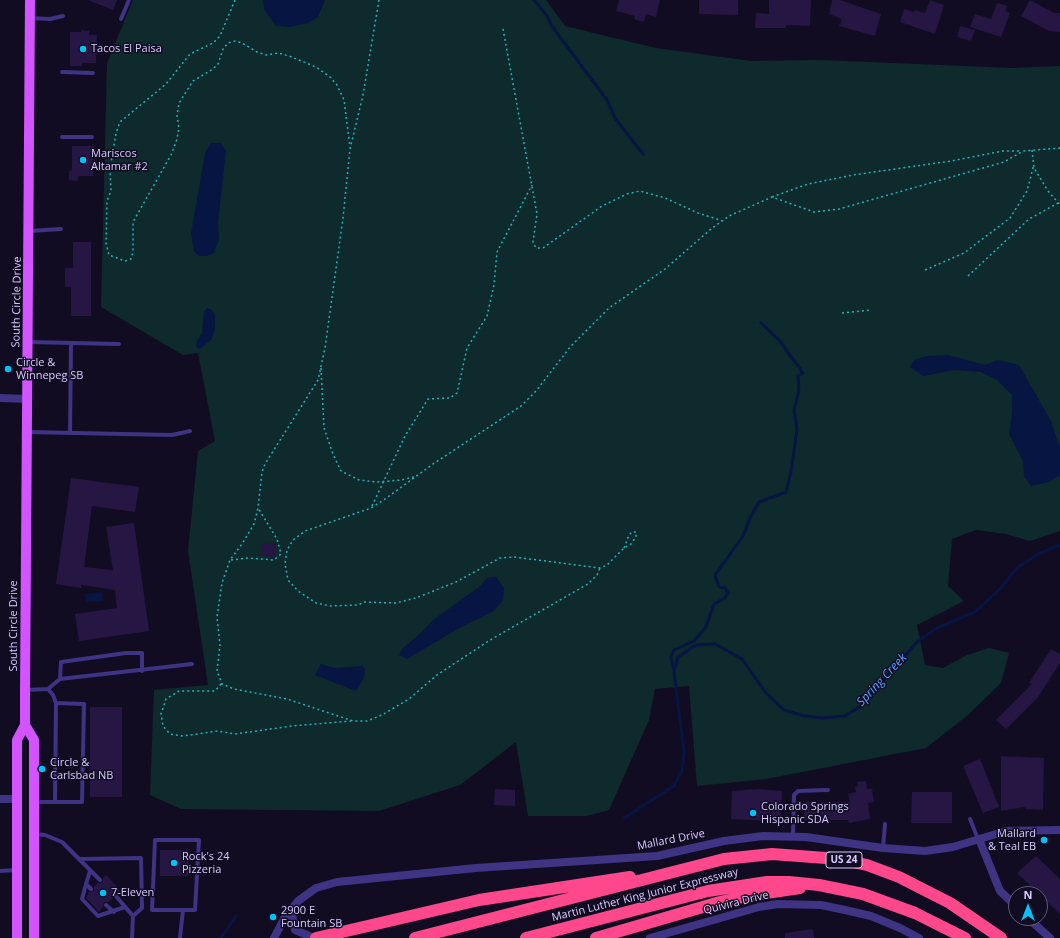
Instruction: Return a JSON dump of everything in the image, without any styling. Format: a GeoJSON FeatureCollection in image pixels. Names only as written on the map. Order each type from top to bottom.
{"type":"FeatureCollection","features":[{"type":"Feature","properties":{"kind":"highway","name":"US 24"},"geometry":{"type":"LineString","coordinates":[[669,873],[724,858],[757,855],[772,854],[839,859],[867,865],[899,877],[924,889],[950,903],[1001,938]]}},
{"type":"Feature","properties":{"kind":"highway"},"geometry":{"type":"LineString","coordinates":[[315,938],[479,900],[601,880],[669,873]]}},
{"type":"Feature","properties":{"kind":"highway","name":"Martin Luther King Junior Expressway"},"geometry":{"type":"LineString","coordinates":[[415,938],[669,873]]}},
{"type":"Feature","properties":{"kind":"highway","name":"Martin Luther King Junior Expressway"},"geometry":{"type":"LineString","coordinates":[[526,938],[644,907],[739,885],[789,882],[819,885],[863,894],[938,923],[965,938]]}},
{"type":"Feature","properties":{"kind":"highway"},"geometry":{"type":"LineString","coordinates":[[596,938],[726,901],[819,885]]}},
{"type":"Feature","properties":{"kind":"main road","name":"South Circle Drive"},"geometry":{"type":"LineString","coordinates":[[17,938],[17,740],[25,725],[30,0]]}},
{"type":"Feature","properties":{"kind":"main road","name":"South Circle Drive"},"geometry":{"type":"LineString","coordinates":[[25,725],[34,740],[34,938]]}},
{"type":"Feature","properties":{"kind":"street"},"geometry":{"type":"LineString","coordinates":[[0,398],[28,399]]}},
{"type":"Feature","properties":{"kind":"street"},"geometry":{"type":"LineString","coordinates":[[0,799],[17,799]]}},
{"type":"Feature","properties":{"kind":"street","name":"Mallard Drive"},"geometry":{"type":"LineString","coordinates":[[274,938],[284,917],[298,901],[316,888],[337,882],[476,868],[657,856],[724,841],[763,836],[792,836],[925,852],[953,848],[1006,831],[1060,830]]}},
{"type":"Feature","properties":{"kind":"street"},"geometry":{"type":"LineString","coordinates":[[978,839],[1000,891],[1008,898]]}},
{"type":"Feature","properties":{"kind":"street","name":"Quivira Drive"},"geometry":{"type":"LineString","coordinates":[[650,938],[759,907],[799,904],[821,905],[871,916],[919,938]]}},
{"type":"Feature","properties":{"kind":"street"},"geometry":{"type":"LineString","coordinates":[[290,909],[295,930],[315,938]]}},
{"type":"Feature","properties":{"kind":"street"},"geometry":{"type":"LineString","coordinates":[[1037,926],[1050,938]]}},
{"type":"Feature","properties":{"kind":"lane"},"geometry":{"type":"LineString","coordinates":[[121,19],[129,0]]}},
{"type":"Feature","properties":{"kind":"lane"},"geometry":{"type":"LineString","coordinates":[[30,18],[50,19],[63,16]]}},
{"type":"Feature","properties":{"kind":"lane"},"geometry":{"type":"LineString","coordinates":[[62,72],[93,73]]}},
{"type":"Feature","properties":{"kind":"lane"},"geometry":{"type":"LineString","coordinates":[[62,137],[92,137]]}},
{"type":"Feature","properties":{"kind":"lane"},"geometry":{"type":"LineString","coordinates":[[29,231],[61,229]]}},
{"type":"Feature","properties":{"kind":"lane"},"geometry":{"type":"LineString","coordinates":[[28,342],[119,344]]}},
{"type":"Feature","properties":{"kind":"lane"},"geometry":{"type":"LineString","coordinates":[[70,433],[71,343]]}},
{"type":"Feature","properties":{"kind":"lane"},"geometry":{"type":"LineString","coordinates":[[27,432],[172,435],[190,431]]}},
{"type":"Feature","properties":{"kind":"lane"},"geometry":{"type":"LineString","coordinates":[[60,679],[61,662],[126,653],[142,654],[142,671]]}},
{"type":"Feature","properties":{"kind":"lane"},"geometry":{"type":"LineString","coordinates":[[25,690],[48,689],[60,679],[142,671],[192,664]]}},
{"type":"Feature","properties":{"kind":"lane"},"geometry":{"type":"LineString","coordinates":[[48,689],[53,695],[56,704],[55,802]]}},
{"type":"Feature","properties":{"kind":"lane"},"geometry":{"type":"LineString","coordinates":[[34,802],[82,802],[84,704],[56,704]]}},
{"type":"Feature","properties":{"kind":"lane"},"geometry":{"type":"LineString","coordinates":[[792,836],[794,795],[798,791],[828,790]]}},
{"type":"Feature","properties":{"kind":"lane"},"geometry":{"type":"LineString","coordinates":[[970,819],[978,839]]}},
{"type":"Feature","properties":{"kind":"lane"},"geometry":{"type":"LineString","coordinates":[[883,848],[885,824]]}},
{"type":"Feature","properties":{"kind":"lane"},"geometry":{"type":"LineString","coordinates":[[33,833],[45,835],[62,842],[100,880]]}},
{"type":"Feature","properties":{"kind":"lane"},"geometry":{"type":"LineString","coordinates":[[155,840],[199,840],[195,910],[183,910],[152,910],[155,840]]}},
{"type":"Feature","properties":{"kind":"lane"},"geometry":{"type":"LineString","coordinates":[[79,859],[141,858],[142,908],[133,916]]}},
{"type":"Feature","properties":{"kind":"lane"},"geometry":{"type":"LineString","coordinates":[[0,871],[16,870]]}},
{"type":"Feature","properties":{"kind":"lane"},"geometry":{"type":"LineString","coordinates":[[90,871],[82,899],[98,916],[114,912],[125,907]]}},
{"type":"Feature","properties":{"kind":"lane"},"geometry":{"type":"LineString","coordinates":[[86,884],[91,890]]}},
{"type":"Feature","properties":{"kind":"lane"},"geometry":{"type":"LineString","coordinates":[[115,895],[133,916],[132,938]]}},
{"type":"Feature","properties":{"kind":"lane"},"geometry":{"type":"LineString","coordinates":[[106,904],[114,912]]}},
{"type":"Feature","properties":{"kind":"lane"},"geometry":{"type":"LineString","coordinates":[[180,938],[183,910]]}},
{"type":"Feature","properties":{"kind":"path"},"geometry":{"type":"LineString","coordinates":[[235,0],[220,36],[213,43],[190,54],[166,84],[120,122],[116,132],[110,170],[111,191],[107,202],[106,243],[109,255],[125,261],[131,258],[133,252],[133,222],[171,155],[177,139],[179,128],[177,116],[179,103],[193,81],[213,69],[218,64],[223,49],[228,43],[242,43],[257,52],[266,55],[278,53],[289,56],[316,67],[330,77],[338,85],[344,100],[350,149]]}},
{"type":"Feature","properties":{"kind":"path"},"geometry":{"type":"LineString","coordinates":[[353,721],[287,699],[234,689],[222,684],[217,671],[220,645],[217,617],[222,583],[230,560],[254,524],[258,508],[262,472],[265,464],[318,380],[325,348],[343,218],[350,149],[363,95],[379,0]]}},
{"type":"Feature","properties":{"kind":"path"},"geometry":{"type":"LineString","coordinates":[[503,29],[537,214],[533,242],[536,248],[543,248],[602,206],[627,194],[640,191],[665,198],[698,213],[723,220]]}},
{"type":"Feature","properties":{"kind":"path"},"geometry":{"type":"LineString","coordinates":[[624,548],[629,535],[632,532],[636,532],[636,537],[632,544],[624,548],[607,565],[600,568],[514,557],[500,558],[456,582],[416,598],[395,603],[364,602],[358,605],[330,606],[316,603],[298,591],[288,580],[285,564],[286,555],[293,540],[305,531],[371,508],[521,406],[536,391],[570,346],[609,308],[665,269],[723,220],[772,197],[808,184],[853,174],[951,161],[1003,151],[1060,148]]}},
{"type":"Feature","properties":{"kind":"path"},"geometry":{"type":"LineString","coordinates":[[1032,150],[1034,168],[1048,191],[1060,205]]}},
{"type":"Feature","properties":{"kind":"path"},"geometry":{"type":"LineString","coordinates":[[772,197],[814,212],[839,209],[1004,162],[1023,151]]}},
{"type":"Feature","properties":{"kind":"path"},"geometry":{"type":"LineString","coordinates":[[925,270],[964,253],[1010,218],[1027,191],[1034,164]]}},
{"type":"Feature","properties":{"kind":"path"},"geometry":{"type":"LineString","coordinates":[[371,508],[379,494],[382,482],[405,436],[428,399],[450,398],[457,393],[467,348],[487,316],[494,284],[497,252],[532,185]]}},
{"type":"Feature","properties":{"kind":"path"},"geometry":{"type":"LineString","coordinates":[[968,276],[1029,219],[1059,202]]}},
{"type":"Feature","properties":{"kind":"path"},"geometry":{"type":"LineString","coordinates":[[842,313],[871,310]]}},
{"type":"Feature","properties":{"kind":"path"},"geometry":{"type":"LineString","coordinates":[[321,366],[324,428],[341,471],[359,480],[382,482],[401,480],[416,476]]}},
{"type":"Feature","properties":{"kind":"path"},"geometry":{"type":"LineString","coordinates":[[258,508],[277,539],[281,554]]}},
{"type":"Feature","properties":{"kind":"path"},"geometry":{"type":"LineString","coordinates":[[281,554],[286,555]]}},
{"type":"Feature","properties":{"kind":"path"},"geometry":{"type":"LineString","coordinates":[[230,560],[248,558],[274,560],[281,554]]}},
{"type":"Feature","properties":{"kind":"path"},"geometry":{"type":"LineString","coordinates":[[222,684],[215,691],[179,691],[166,699],[161,714],[163,726],[170,734],[183,736],[218,731],[235,734],[292,726],[367,721],[382,715],[409,699],[437,675],[490,640],[588,584],[598,575],[600,568]]}},
{"type":"Feature","properties":{"kind":"green space"},"geometry":{"type":"Polygon","coordinates":[[[133,0],[546,0],[565,26],[656,48],[751,61],[821,60],[1011,68],[1060,66],[1060,531],[1030,541],[1006,534],[976,530],[952,539],[948,586],[964,601],[917,625],[925,665],[943,668],[967,655],[989,648],[1009,653],[1001,683],[968,715],[926,748],[766,779],[697,786],[689,686],[655,689],[649,720],[609,810],[586,816],[528,816],[516,742],[460,785],[379,811],[181,809],[150,795],[154,690],[208,685],[188,551],[198,451],[215,441],[198,353],[183,355],[101,307],[107,63],[133,0]]]}},
{"type":"Feature","properties":{"kind":"water"},"geometry":{"type":"Polygon","coordinates":[[[263,0],[325,0],[318,17],[308,23],[290,27],[276,26],[264,9],[263,0]]]}},
{"type":"Feature","properties":{"kind":"water"},"geometry":{"type":"Polygon","coordinates":[[[211,143],[221,143],[226,151],[218,222],[219,239],[214,253],[206,256],[199,256],[194,251],[191,234],[205,153],[211,143]]]}},
{"type":"Feature","properties":{"kind":"water"},"geometry":{"type":"Polygon","coordinates":[[[207,308],[212,310],[215,315],[215,328],[212,339],[200,349],[196,347],[197,341],[202,333],[204,312],[207,308]]]}},
{"type":"Feature","properties":{"kind":"water"},"geometry":{"type":"Polygon","coordinates":[[[948,355],[985,365],[998,360],[1019,365],[1051,421],[1060,448],[1060,475],[1049,482],[1031,486],[1024,476],[1023,461],[1009,434],[1012,413],[1012,395],[997,380],[981,372],[954,370],[923,376],[910,367],[914,360],[926,356],[948,355]]]}},
{"type":"Feature","properties":{"kind":"water"},"geometry":{"type":"Polygon","coordinates":[[[496,577],[504,588],[503,600],[494,611],[463,626],[407,659],[399,655],[403,648],[422,632],[433,620],[479,587],[487,578],[496,577]]]}},
{"type":"Feature","properties":{"kind":"water"},"geometry":{"type":"Polygon","coordinates":[[[102,592],[103,601],[86,602],[85,594],[102,592]]]}},
{"type":"Feature","properties":{"kind":"water"},"geometry":{"type":"Polygon","coordinates":[[[321,664],[335,668],[362,666],[365,669],[364,678],[356,691],[315,675],[321,664]]]}},
{"type":"Feature","properties":{"kind":"building"},"geometry":{"type":"Polygon","coordinates":[[[88,0],[117,0],[113,10],[88,0]]]}},
{"type":"Feature","properties":{"kind":"building"},"geometry":{"type":"Polygon","coordinates":[[[619,0],[660,0],[656,17],[646,14],[644,22],[634,19],[635,16],[616,11],[619,0]]]}},
{"type":"Feature","properties":{"kind":"building"},"geometry":{"type":"Polygon","coordinates":[[[699,0],[738,0],[738,15],[699,14],[699,0]]]}},
{"type":"Feature","properties":{"kind":"building"},"geometry":{"type":"Polygon","coordinates":[[[769,0],[811,0],[810,26],[786,25],[786,28],[755,28],[756,13],[769,14],[769,0]]]}},
{"type":"Feature","properties":{"kind":"building"},"geometry":{"type":"Polygon","coordinates":[[[832,0],[840,0],[881,14],[875,36],[839,26],[842,19],[829,14],[832,0]]]}},
{"type":"Feature","properties":{"kind":"building"},"geometry":{"type":"Polygon","coordinates":[[[930,0],[944,5],[935,34],[900,22],[904,9],[925,13],[930,0]]]}},
{"type":"Feature","properties":{"kind":"building"},"geometry":{"type":"Polygon","coordinates":[[[1030,0],[1054,13],[1060,13],[1060,32],[1049,31],[1021,16],[1030,0]]]}},
{"type":"Feature","properties":{"kind":"building"},"geometry":{"type":"Polygon","coordinates":[[[997,3],[1007,6],[1005,11],[1010,13],[1001,37],[970,27],[975,14],[991,19],[997,3]]]}},
{"type":"Feature","properties":{"kind":"building"},"geometry":{"type":"Polygon","coordinates":[[[960,26],[975,30],[971,41],[957,37],[960,26]]]}},
{"type":"Feature","properties":{"kind":"building","name":"Tacos El Paisa"},"geometry":{"type":"Polygon","coordinates":[[[81,30],[89,31],[89,35],[97,35],[96,63],[82,63],[82,66],[70,66],[70,32],[81,32],[81,30]]]}},
{"type":"Feature","properties":{"kind":"building","name":"Mariscos Altamar #2"},"geometry":{"type":"Polygon","coordinates":[[[72,146],[94,146],[93,176],[78,176],[78,181],[69,180],[69,171],[72,170],[72,146]]]}},
{"type":"Feature","properties":{"kind":"building"},"geometry":{"type":"Polygon","coordinates":[[[73,242],[91,242],[91,316],[71,316],[71,287],[65,287],[65,268],[73,268],[73,242]]]}},
{"type":"Feature","properties":{"kind":"building"},"geometry":{"type":"Polygon","coordinates":[[[71,478],[139,487],[135,512],[92,506],[84,567],[113,570],[106,527],[134,523],[149,631],[79,641],[75,614],[117,608],[115,590],[81,585],[81,588],[56,584],[71,478]]]}},
{"type":"Feature","properties":{"kind":"building"},"geometry":{"type":"Polygon","coordinates":[[[262,543],[276,544],[275,557],[261,556],[262,543]]]}},
{"type":"Feature","properties":{"kind":"building"},"geometry":{"type":"Polygon","coordinates":[[[1051,649],[1060,654],[1060,663],[1038,697],[1006,729],[996,720],[1032,684],[1029,683],[1051,649]]]}},
{"type":"Feature","properties":{"kind":"building"},"geometry":{"type":"Polygon","coordinates":[[[90,707],[122,707],[122,797],[90,797],[90,707]]]}},
{"type":"Feature","properties":{"kind":"building"},"geometry":{"type":"Polygon","coordinates":[[[1001,756],[1044,758],[1043,810],[1025,809],[1025,807],[1001,811],[1001,756]]]}},
{"type":"Feature","properties":{"kind":"building"},"geometry":{"type":"Polygon","coordinates":[[[980,759],[999,807],[983,813],[963,766],[980,759]]]}},
{"type":"Feature","properties":{"kind":"building"},"geometry":{"type":"Polygon","coordinates":[[[866,781],[867,789],[872,789],[874,802],[868,803],[870,819],[849,823],[848,820],[804,820],[804,802],[850,802],[848,794],[856,792],[855,787],[858,786],[857,782],[866,781]]]}},
{"type":"Feature","properties":{"kind":"building"},"geometry":{"type":"Polygon","coordinates":[[[495,789],[515,790],[515,806],[494,805],[495,789]]]}},
{"type":"Feature","properties":{"kind":"building"},"geometry":{"type":"Polygon","coordinates":[[[758,789],[782,791],[781,818],[772,818],[771,821],[731,819],[732,791],[758,789]]]}},
{"type":"Feature","properties":{"kind":"building"},"geometry":{"type":"Polygon","coordinates":[[[912,792],[952,792],[952,823],[911,823],[912,792]]]}},
{"type":"Feature","properties":{"kind":"building","name":"Rock's 24 Pizzeria"},"geometry":{"type":"Polygon","coordinates":[[[160,850],[189,850],[189,876],[160,876],[160,850]]]}},
{"type":"Feature","properties":{"kind":"building"},"geometry":{"type":"Polygon","coordinates":[[[1036,856],[1060,879],[1060,914],[1048,903],[1048,886],[1031,886],[1017,873],[1036,856]]]}},
{"type":"Feature","properties":{"kind":"building","name":"7-Eleven"},"geometry":{"type":"Polygon","coordinates":[[[106,875],[120,890],[118,893],[112,893],[113,898],[108,902],[104,902],[103,907],[99,912],[86,898],[89,892],[94,891],[94,887],[98,883],[103,882],[103,878],[106,875]]]}},
{"type":"Feature","properties":{"kind":"building"},"geometry":{"type":"Polygon","coordinates":[[[813,929],[814,938],[785,938],[785,933],[813,929]]]}},
{"type":"Feature","properties":{"kind":"waterway"},"geometry":{"type":"LineString","coordinates":[[534,0],[548,17],[551,25],[607,100],[615,118],[643,154]]}},
{"type":"Feature","properties":{"kind":"waterway"},"geometry":{"type":"LineString","coordinates":[[674,670],[671,657],[674,650],[694,641],[706,627],[714,604],[725,598],[728,593],[725,588],[719,587],[715,575],[743,536],[751,516],[759,502],[786,492],[791,472],[797,429],[794,410],[799,390],[798,376],[803,373],[779,340],[761,323]]}},
{"type":"Feature","properties":{"kind":"waterway","name":"Spring Creek"},"geometry":{"type":"LineString","coordinates":[[624,818],[674,786],[682,771],[684,752],[674,672],[678,657],[696,645],[715,644],[742,659],[766,693],[784,710],[804,716],[823,718],[845,716],[861,706],[917,642],[937,628],[975,612],[1000,589],[1017,568],[1040,553],[1060,545]]}},
{"type":"Feature","properties":{"kind":"waterway","name":"Spring Creek"},"geometry":{"type":"LineString","coordinates":[[221,938],[236,916]]}},
{"type":"Feature","properties":{"kind":"place","name":"Tacos El Paisa"},"geometry":{"type":"Point","coordinates":[83,49]}},
{"type":"Feature","properties":{"kind":"place","name":"Mariscos Altamar #2"},"geometry":{"type":"Point","coordinates":[83,160]}},
{"type":"Feature","properties":{"kind":"place","name":"Circle & Winnepeg SB"},"geometry":{"type":"Point","coordinates":[8,369]}},
{"type":"Feature","properties":{"kind":"place","name":"Circle & Carlsbad NB"},"geometry":{"type":"Point","coordinates":[42,769]}},
{"type":"Feature","properties":{"kind":"place","name":"Colorado Springs Hispanic SDA"},"geometry":{"type":"Point","coordinates":[753,813]}},
{"type":"Feature","properties":{"kind":"place","name":"Mallard & Teal EB"},"geometry":{"type":"Point","coordinates":[1044,840]}},
{"type":"Feature","properties":{"kind":"place","name":"Rock's 24 Pizzeria"},"geometry":{"type":"Point","coordinates":[174,863]}},
{"type":"Feature","properties":{"kind":"place","name":"7-Eleven"},"geometry":{"type":"Point","coordinates":[103,893]}},
{"type":"Feature","properties":{"kind":"place","name":"2900 E Fountain SB"},"geometry":{"type":"Point","coordinates":[273,917]}}]}
